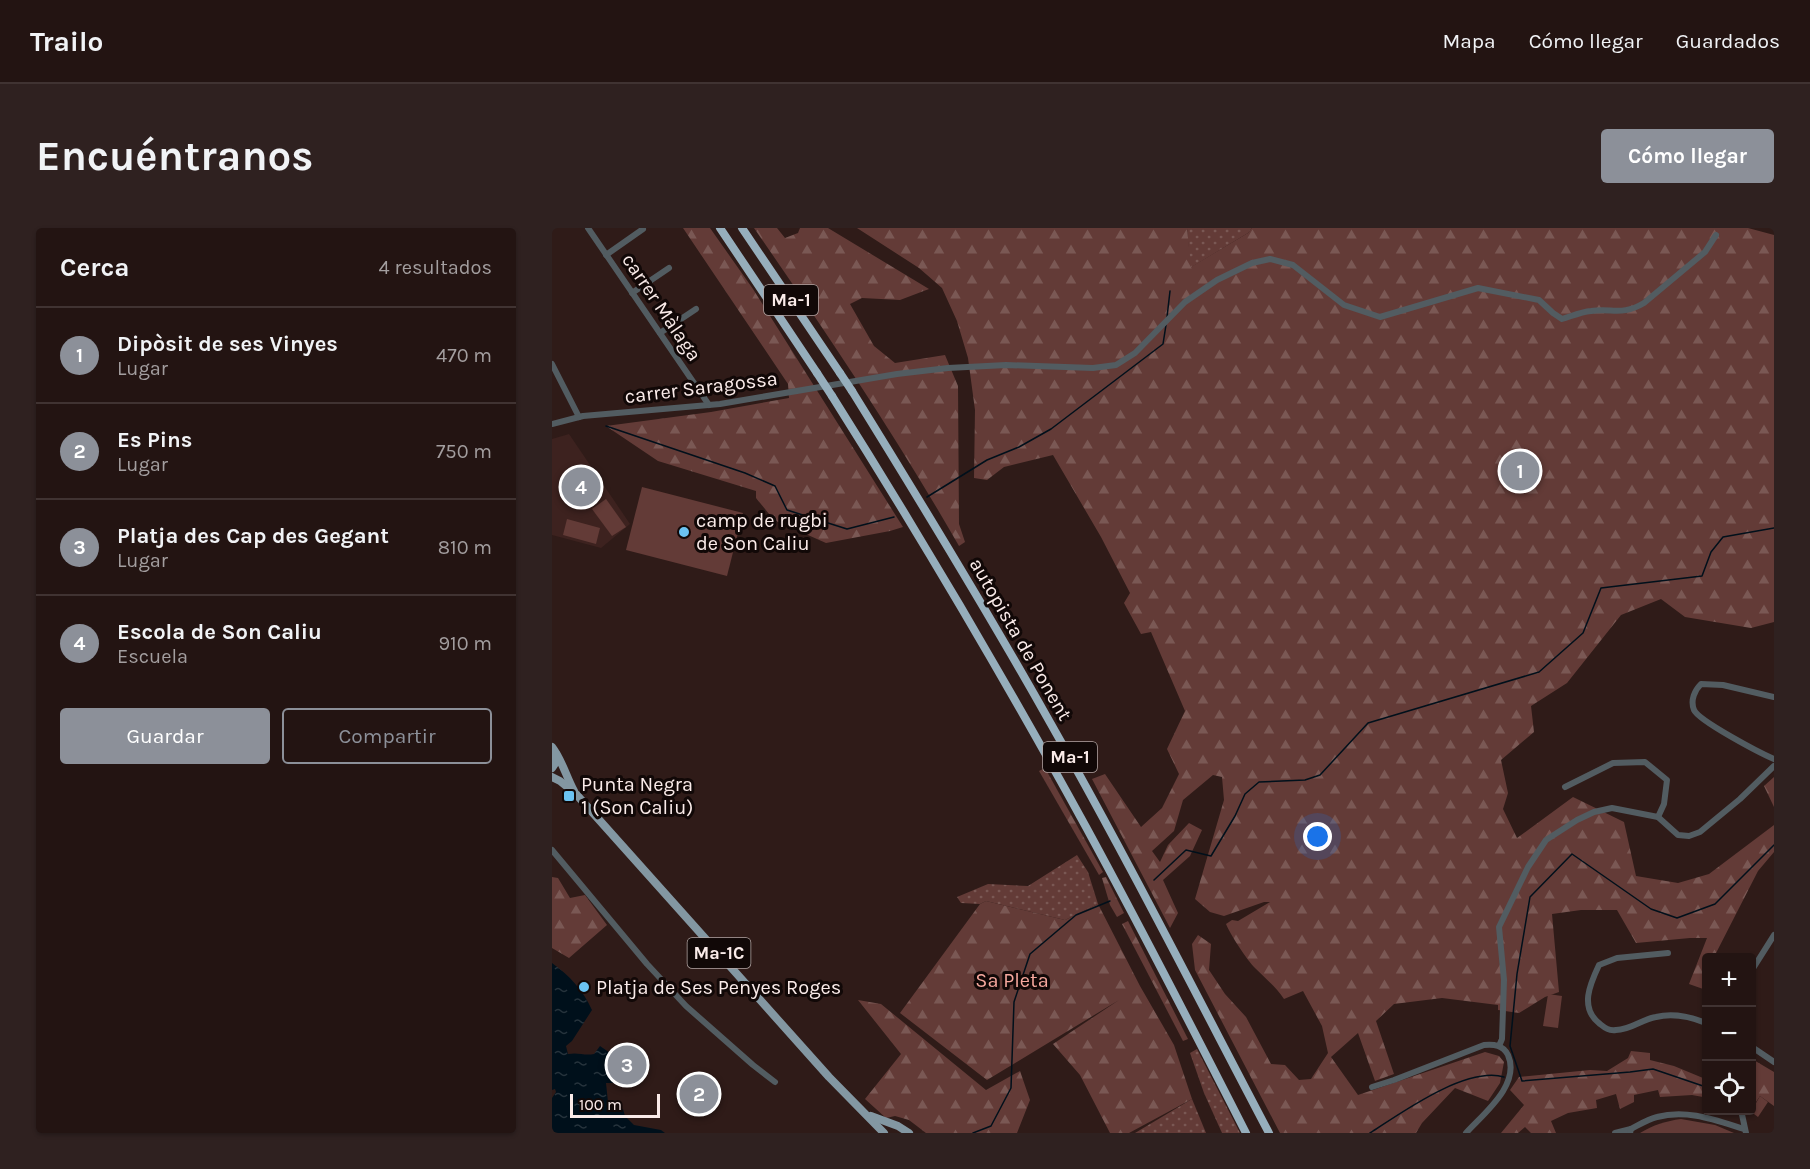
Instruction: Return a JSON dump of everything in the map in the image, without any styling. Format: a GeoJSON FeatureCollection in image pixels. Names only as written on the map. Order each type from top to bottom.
{"type":"FeatureCollection","features":[{"type":"Feature","properties":{"kind":"highway","name":"autopista de Ponent"},"geometry":{"type":"LineString","coordinates":[[720,228],[832,396],[959,604],[1045,753],[1246,1133]]}},
{"type":"Feature","properties":{"kind":"highway","name":"autopista de Ponent"},"geometry":{"type":"LineString","coordinates":[[742,228],[852,391],[965,575],[1148,900],[1269,1133]]}},
{"type":"Feature","properties":{"kind":"main road","name":"Ma-1C"},"geometry":{"type":"LineString","coordinates":[[552,768],[556,762],[554,750]]}},
{"type":"Feature","properties":{"kind":"main road","name":"Ma-1C"},"geometry":{"type":"LineString","coordinates":[[554,750],[576,794]]}},
{"type":"Feature","properties":{"kind":"main road","name":"Ma-1C"},"geometry":{"type":"LineString","coordinates":[[552,777],[576,794],[810,1056],[884,1133]]}},
{"type":"Feature","properties":{"kind":"main road","name":"Ma-1C"},"geometry":{"type":"LineString","coordinates":[[862,1111],[909,1133]]}},
{"type":"Feature","properties":{"kind":"street","name":"carrer Màlaga"},"geometry":{"type":"LineString","coordinates":[[588,228],[709,405]]}},
{"type":"Feature","properties":{"kind":"street"},"geometry":{"type":"LineString","coordinates":[[606,255],[643,229]]}},
{"type":"Feature","properties":{"kind":"street","name":"carrer Saragossa"},"geometry":{"type":"LineString","coordinates":[[552,424],[579,417],[709,405],[948,368],[1006,364],[1094,368],[1116,364],[1135,353],[1185,302],[1217,280],[1252,263],[1270,259],[1293,265],[1344,304],[1380,317],[1478,288],[1539,300],[1562,318],[1592,311],[1621,312],[1634,309],[1644,303],[1706,252],[1716,236]]}},
{"type":"Feature","properties":{"kind":"street"},"geometry":{"type":"LineString","coordinates":[[632,293],[669,268]]}},
{"type":"Feature","properties":{"kind":"street"},"geometry":{"type":"LineString","coordinates":[[660,333],[696,309]]}},
{"type":"Feature","properties":{"kind":"street"},"geometry":{"type":"LineString","coordinates":[[552,364],[579,417]]}},
{"type":"Feature","properties":{"kind":"street"},"geometry":{"type":"LineString","coordinates":[[1774,698],[1723,685],[1701,684],[1695,690],[1693,700],[1694,711],[1705,721],[1774,759]]}},
{"type":"Feature","properties":{"kind":"street"},"geometry":{"type":"LineString","coordinates":[[1565,787],[1613,763],[1645,762],[1667,780],[1664,804],[1658,817]]}},
{"type":"Feature","properties":{"kind":"street"},"geometry":{"type":"LineString","coordinates":[[1498,1046],[1502,1039],[1504,980],[1499,927],[1528,867],[1546,840],[1577,820],[1594,812],[1612,808],[1658,817],[1678,835],[1689,836],[1700,832],[1740,799],[1774,766]]}},
{"type":"Feature","properties":{"kind":"street"},"geometry":{"type":"LineString","coordinates":[[552,850],[686,1006],[775,1082]]}},
{"type":"Feature","properties":{"kind":"street"},"geometry":{"type":"LineString","coordinates":[[1756,964],[1774,935]]}},
{"type":"Feature","properties":{"kind":"street"},"geometry":{"type":"LineString","coordinates":[[1668,953],[1617,957],[1599,965],[1591,984],[1588,1005],[1590,1013],[1606,1029],[1618,1030],[1632,1027],[1655,1017],[1693,1017],[1702,1021]]}},
{"type":"Feature","properties":{"kind":"street"},"geometry":{"type":"LineString","coordinates":[[1372,1087],[1484,1046],[1491,1044],[1498,1046],[1509,1057],[1509,1083],[1466,1133]]}},
{"type":"Feature","properties":{"kind":"street"},"geometry":{"type":"LineString","coordinates":[[1756,1050],[1774,1062]]}},
{"type":"Feature","properties":{"kind":"street"},"geometry":{"type":"LineString","coordinates":[[1615,1133],[1630,1131],[1655,1117],[1677,1114],[1704,1116],[1745,1131]]}},
{"type":"Feature","properties":{"kind":"street"},"geometry":{"type":"LineString","coordinates":[[1742,1115],[1745,1131]]}},
{"type":"Feature","properties":{"kind":"shaded area"},"geometry":{"type":"Polygon","coordinates":[[[569,434],[630,524],[601,548],[552,535],[552,439],[569,434]]]}},
{"type":"Feature","properties":{"kind":"green space"},"geometry":{"type":"Polygon","coordinates":[[[683,228],[710,228],[753,289],[903,527],[826,543],[774,520],[756,498],[756,491],[658,461],[606,426],[711,412],[789,398],[788,384],[683,228]]]}},
{"type":"Feature","properties":{"kind":"green space"},"geometry":{"type":"Polygon","coordinates":[[[754,228],[777,228],[785,238],[798,233],[800,228],[828,228],[929,289],[900,300],[862,298],[850,304],[874,346],[895,363],[945,355],[958,386],[959,524],[965,542],[959,546],[860,385],[754,228]]]}},
{"type":"Feature","properties":{"kind":"green space"},"geometry":{"type":"Polygon","coordinates":[[[857,228],[1187,228],[1191,267],[1248,233],[1252,228],[1748,228],[1774,235],[1774,622],[1751,628],[1685,617],[1661,599],[1621,615],[1567,683],[1531,706],[1534,732],[1501,760],[1508,793],[1503,809],[1517,838],[1573,797],[1624,822],[1636,876],[1678,883],[1709,874],[1774,825],[1774,852],[1758,871],[1716,953],[1702,953],[1702,989],[1689,984],[1707,938],[1636,943],[1617,910],[1581,910],[1552,914],[1559,992],[1545,997],[1519,1013],[1498,1010],[1498,1005],[1442,998],[1394,1004],[1376,1021],[1394,1074],[1375,1081],[1358,1033],[1331,1057],[1358,1095],[1485,1052],[1499,1056],[1504,1062],[1500,1083],[1488,1101],[1455,1088],[1422,1123],[1416,1133],[1280,1133],[1195,970],[1192,944],[1198,935],[1211,944],[1209,970],[1225,994],[1246,1017],[1271,1064],[1285,1065],[1299,1080],[1311,1079],[1328,1053],[1322,1026],[1303,991],[1284,999],[1248,959],[1226,924],[1232,920],[1238,921],[1270,902],[1224,916],[1210,912],[1195,899],[1224,800],[1222,777],[1213,775],[1183,800],[1174,831],[1152,851],[1160,862],[1168,845],[1189,823],[1202,830],[1190,856],[1163,880],[1178,913],[1170,928],[1092,779],[1105,774],[1141,827],[1162,808],[1179,774],[1167,749],[1185,711],[1151,632],[1141,634],[1124,603],[1130,593],[1101,537],[1053,455],[1004,467],[987,480],[974,478],[975,410],[968,358],[957,321],[942,288],[919,268],[857,228]]]}},
{"type":"Feature","properties":{"kind":"green space"},"geometry":{"type":"Polygon","coordinates":[[[1187,228],[1252,228],[1248,233],[1190,268],[1187,228]]]}},
{"type":"Feature","properties":{"kind":"green space","name":"camp de rugbi de Son Caliu"},"geometry":{"type":"Polygon","coordinates":[[[642,487],[743,513],[727,576],[626,550],[642,487]]]}},
{"type":"Feature","properties":{"kind":"green space"},"geometry":{"type":"Polygon","coordinates":[[[606,499],[626,527],[612,536],[592,509],[606,499]]]}},
{"type":"Feature","properties":{"kind":"green space"},"geometry":{"type":"Polygon","coordinates":[[[567,519],[600,528],[596,544],[563,535],[567,519]]]}},
{"type":"Feature","properties":{"kind":"green space"},"geometry":{"type":"Polygon","coordinates":[[[1045,768],[1103,872],[1099,875],[1039,771],[1045,768]]]}},
{"type":"Feature","properties":{"kind":"green space"},"geometry":{"type":"Polygon","coordinates":[[[1774,777],[1774,807],[1764,786],[1774,777]]]}},
{"type":"Feature","properties":{"kind":"green space"},"geometry":{"type":"Polygon","coordinates":[[[1077,855],[1088,872],[1098,904],[1065,920],[986,901],[980,904],[961,903],[957,897],[988,884],[1028,886],[1077,855]]]}},
{"type":"Feature","properties":{"kind":"green space"},"geometry":{"type":"Polygon","coordinates":[[[552,877],[558,878],[570,898],[585,895],[607,925],[569,958],[552,948],[552,877]]]}},
{"type":"Feature","properties":{"kind":"green space"},"geometry":{"type":"Polygon","coordinates":[[[1106,877],[1124,913],[1117,917],[1110,905],[1102,878],[1106,877]]]}},
{"type":"Feature","properties":{"kind":"green space","name":"Sa Pleta"},"geometry":{"type":"Polygon","coordinates":[[[986,901],[1065,920],[1098,904],[1140,986],[1174,1045],[1192,1099],[1129,1133],[1110,1133],[1080,1075],[1053,1044],[1119,1000],[987,1080],[900,1013],[980,904],[986,901]]]}},
{"type":"Feature","properties":{"kind":"green space"},"geometry":{"type":"Polygon","coordinates":[[[1128,921],[1188,1039],[1183,1041],[1122,924],[1128,921]]]}},
{"type":"Feature","properties":{"kind":"green space"},"geometry":{"type":"Polygon","coordinates":[[[1548,994],[1562,996],[1558,1028],[1543,1026],[1548,994]]]}},
{"type":"Feature","properties":{"kind":"green space"},"geometry":{"type":"Polygon","coordinates":[[[858,1000],[881,1004],[986,1090],[1020,1071],[1030,1100],[1017,1133],[926,1133],[909,1120],[895,1116],[886,1118],[865,1099],[901,1054],[858,1000]]]}},
{"type":"Feature","properties":{"kind":"green space"},"geometry":{"type":"Polygon","coordinates":[[[1197,1049],[1240,1133],[1222,1133],[1204,1093],[1190,1053],[1197,1049]]]}},
{"type":"Feature","properties":{"kind":"green space"},"geometry":{"type":"Polygon","coordinates":[[[1631,1051],[1650,1053],[1650,1060],[1674,1066],[1702,1078],[1702,1097],[1692,1095],[1660,1097],[1658,1090],[1634,1095],[1634,1102],[1620,1109],[1616,1094],[1596,1100],[1597,1108],[1568,1113],[1551,1121],[1556,1133],[1531,1133],[1525,1127],[1518,1133],[1501,1133],[1524,1105],[1510,1090],[1519,1077],[1590,1070],[1607,1071],[1628,1058],[1631,1051]]]}},
{"type":"Feature","properties":{"kind":"green space"},"geometry":{"type":"Polygon","coordinates":[[[1756,1061],[1774,1072],[1774,1106],[1760,1096],[1756,1102],[1756,1061]]]}},
{"type":"Feature","properties":{"kind":"green space"},"geometry":{"type":"Polygon","coordinates":[[[1760,1096],[1768,1102],[1758,1117],[1755,1115],[1756,1103],[1760,1096]]]}},
{"type":"Feature","properties":{"kind":"green space"},"geometry":{"type":"Polygon","coordinates":[[[1192,1099],[1206,1133],[1135,1133],[1192,1099]]]}},
{"type":"Feature","properties":{"kind":"green space"},"geometry":{"type":"Polygon","coordinates":[[[1681,1119],[1715,1125],[1734,1133],[1640,1133],[1660,1124],[1681,1119]]]}},
{"type":"Feature","properties":{"kind":"water"},"geometry":{"type":"Polygon","coordinates":[[[552,963],[575,984],[592,1010],[572,1041],[566,1046],[568,1054],[594,1054],[600,1046],[615,1057],[623,1068],[625,1083],[606,1083],[608,1102],[615,1110],[623,1109],[625,1116],[634,1125],[661,1130],[665,1133],[552,1133],[552,1098],[556,1092],[555,1089],[552,1090],[552,963]]]}},
{"type":"Feature","properties":{"kind":"waterway"},"geometry":{"type":"LineString","coordinates":[[1167,317],[1170,291]]}},
{"type":"Feature","properties":{"kind":"waterway"},"geometry":{"type":"LineString","coordinates":[[927,497],[987,460],[1019,447],[1051,429],[1163,344],[1166,325]]}},
{"type":"Feature","properties":{"kind":"waterway"},"geometry":{"type":"LineString","coordinates":[[606,426],[745,473],[775,486],[787,510],[847,529],[894,517]]}},
{"type":"Feature","properties":{"kind":"waterway"},"geometry":{"type":"LineString","coordinates":[[1154,880],[1186,850],[1211,856],[1235,816],[1245,794],[1259,782],[1305,780],[1320,775],[1368,723],[1539,672],[1583,633],[1601,588],[1702,576],[1711,552],[1723,537],[1774,528]]}},
{"type":"Feature","properties":{"kind":"waterway"},"geometry":{"type":"LineString","coordinates":[[1702,1086],[1653,1069],[1522,1081],[1510,1046],[1517,974],[1530,897],[1572,854],[1651,909],[1677,918],[1715,904],[1774,845]]}},
{"type":"Feature","properties":{"kind":"waterway"},"geometry":{"type":"LineString","coordinates":[[973,1133],[991,1126],[1011,1088],[1014,1002],[1030,954],[1076,915],[1110,901]]}},
{"type":"Feature","properties":{"kind":"waterway"},"geometry":{"type":"LineString","coordinates":[[1370,1133],[1434,1093],[1453,1085],[1471,1078],[1489,1075],[1504,1077]]}},
{"type":"Feature","properties":{"kind":"place","name":"Dipòsit de ses Vinyes"},"geometry":{"type":"Point","coordinates":[1520,471]}},
{"type":"Feature","properties":{"kind":"place","name":"Escola de Son Caliu"},"geometry":{"type":"Point","coordinates":[581,487]}},
{"type":"Feature","properties":{"kind":"place","name":"camp de rugbi de Son Caliu"},"geometry":{"type":"Point","coordinates":[684,532]}},
{"type":"Feature","properties":{"kind":"place","name":"Punta Negra 1 (Son Caliu)"},"geometry":{"type":"Point","coordinates":[569,796]}},
{"type":"Feature","properties":{"kind":"place","name":"Platja de Ses Penyes Roges"},"geometry":{"type":"Point","coordinates":[584,987]}},
{"type":"Feature","properties":{"kind":"place","name":"Platja des Cap des Gegant"},"geometry":{"type":"Point","coordinates":[627,1065]}},
{"type":"Feature","properties":{"kind":"place","name":"Es Pins"},"geometry":{"type":"Point","coordinates":[699,1094]}}]}
